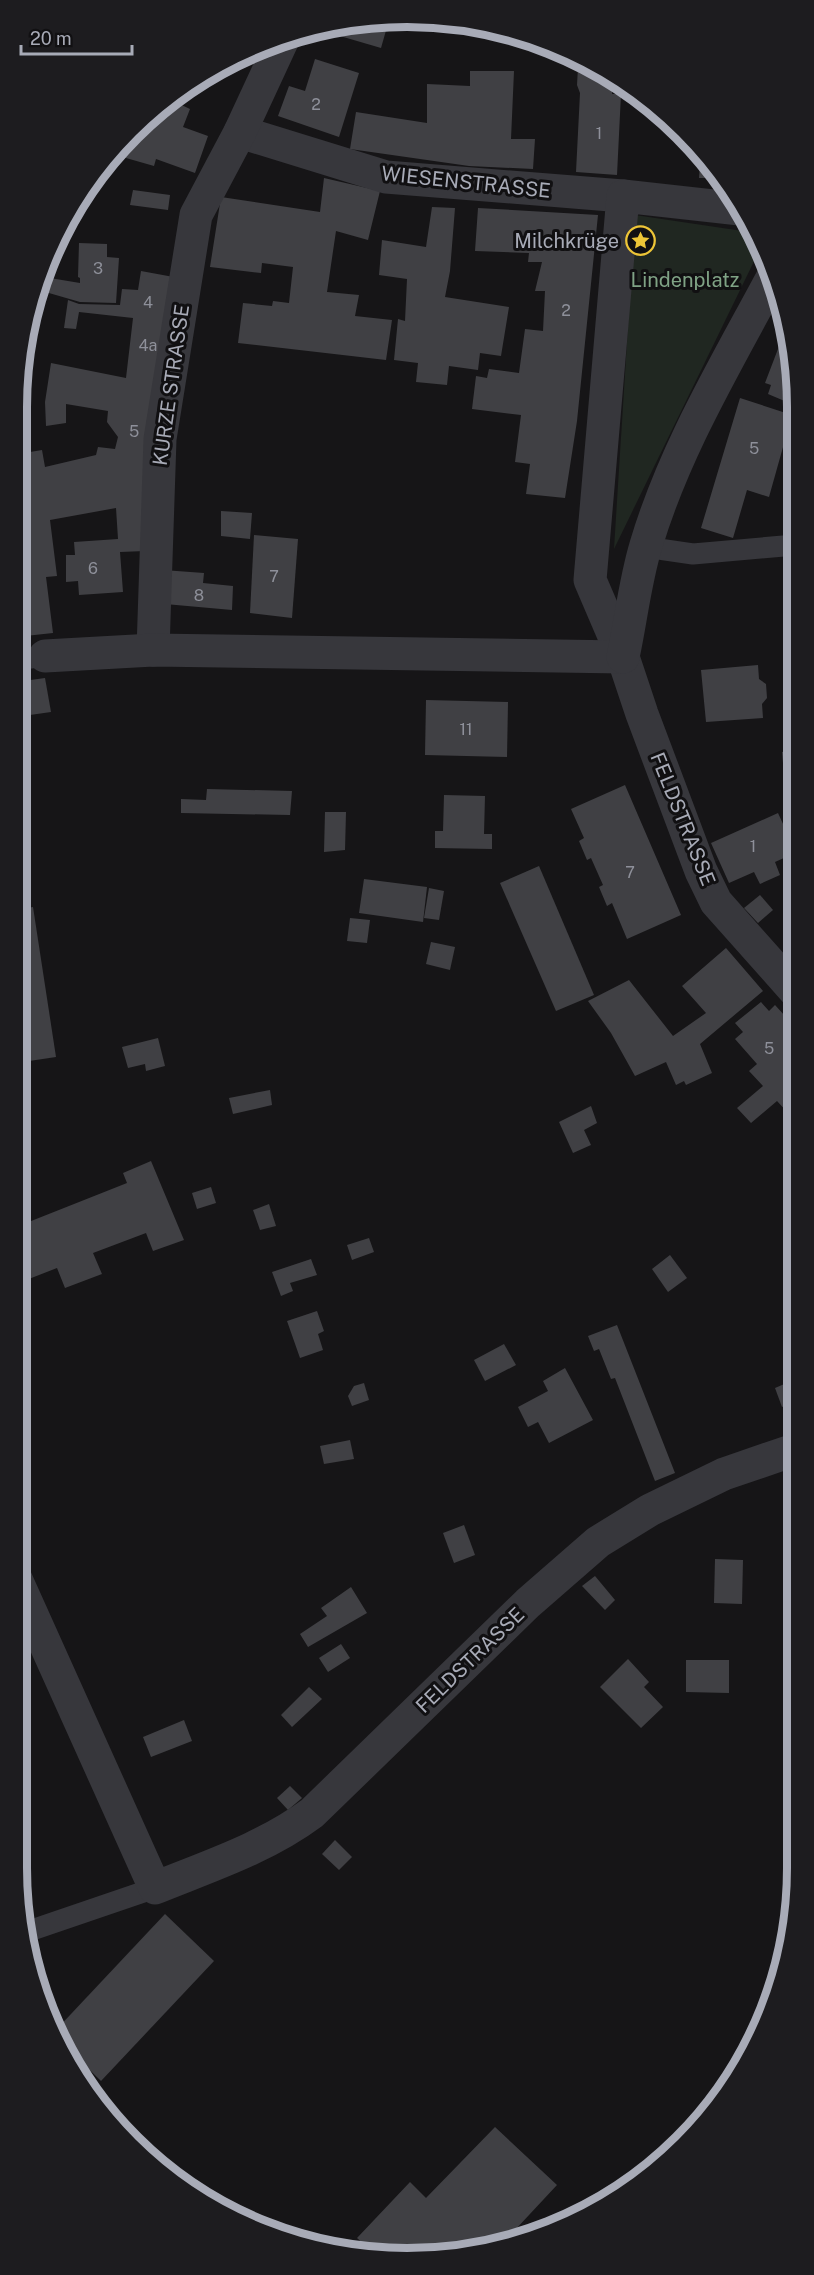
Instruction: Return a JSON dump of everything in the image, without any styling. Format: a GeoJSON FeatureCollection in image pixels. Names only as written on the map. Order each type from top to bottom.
{"type":"FeatureCollection","features":[{"type":"Feature","properties":{"kind":"street"},"geometry":{"type":"LineString","coordinates":[[240,132],[278,50]]}},
{"type":"Feature","properties":{"kind":"street","name":"WIESENSTRASSE"},"geometry":{"type":"LineString","coordinates":[[240,132],[386,177],[622,196]]}},
{"type":"Feature","properties":{"kind":"street","name":"KURZE STRASSE"},"geometry":{"type":"LineString","coordinates":[[153,650],[160,439],[196,215],[240,132]]}},
{"type":"Feature","properties":{"kind":"street"},"geometry":{"type":"LineString","coordinates":[[623,657],[590,580],[622,196],[730,208]]}},
{"type":"Feature","properties":{"kind":"street"},"geometry":{"type":"LineString","coordinates":[[623,657],[645,547],[660,504],[696,421],[767,287]]}},
{"type":"Feature","properties":{"kind":"street"},"geometry":{"type":"LineString","coordinates":[[31,658],[153,650],[623,657]]}},
{"type":"Feature","properties":{"kind":"street","name":"FELDSTRASSE"},"geometry":{"type":"LineString","coordinates":[[623,657],[693,850],[716,902],[787,982]]}},
{"type":"Feature","properties":{"kind":"street","name":"FELDSTRASSE"},"geometry":{"type":"LineString","coordinates":[[155,1888],[245,1852],[287,1831],[313,1812],[528,1603],[598,1542],[650,1510],[724,1473],[787,1452]]}},
{"type":"Feature","properties":{"kind":"street"},"geometry":{"type":"LineString","coordinates":[[27,1603],[155,1888]]}},
{"type":"Feature","properties":{"kind":"lane"},"geometry":{"type":"LineString","coordinates":[[645,547],[693,554],[787,546]]}},
{"type":"Feature","properties":{"kind":"lane"},"geometry":{"type":"LineString","coordinates":[[32,1931],[155,1888]]}},
{"type":"Feature","properties":{"kind":"green space","name":"Lindenplatz"},"geometry":{"type":"Polygon","coordinates":[[[635,215],[744,231],[756,257],[614,549],[635,215]]]}},
{"type":"Feature","properties":{"kind":"building"},"geometry":{"type":"Polygon","coordinates":[[[387,28],[381,48],[340,36],[341,33],[387,28]]]}},
{"type":"Feature","properties":{"kind":"building"},"geometry":{"type":"Polygon","coordinates":[[[315,59],[359,73],[339,137],[278,116],[289,86],[305,91],[315,59]]]}},
{"type":"Feature","properties":{"kind":"building"},"geometry":{"type":"Polygon","coordinates":[[[578,68],[612,87],[612,94],[621,94],[617,175],[576,172],[580,93],[577,85],[578,68]]]}},
{"type":"Feature","properties":{"kind":"building"},"geometry":{"type":"Polygon","coordinates":[[[470,71],[514,71],[511,139],[535,139],[533,169],[469,166],[350,149],[356,112],[427,123],[427,84],[470,86],[470,71]]]}},
{"type":"Feature","properties":{"kind":"building"},"geometry":{"type":"Polygon","coordinates":[[[179,104],[190,109],[183,127],[208,136],[195,173],[156,159],[154,166],[121,156],[156,121],[179,104]]]}},
{"type":"Feature","properties":{"kind":"building"},"geometry":{"type":"Polygon","coordinates":[[[700,165],[710,178],[699,178],[700,165]]]}},
{"type":"Feature","properties":{"kind":"building"},"geometry":{"type":"Polygon","coordinates":[[[324,178],[380,191],[368,240],[336,231],[327,292],[359,295],[355,316],[392,320],[386,360],[238,343],[243,303],[272,306],[273,301],[289,303],[293,267],[262,263],[261,273],[210,267],[221,197],[320,212],[324,178]]]}},
{"type":"Feature","properties":{"kind":"building"},"geometry":{"type":"Polygon","coordinates":[[[133,190],[170,195],[168,210],[130,205],[133,190]]]}},
{"type":"Feature","properties":{"kind":"building"},"geometry":{"type":"Polygon","coordinates":[[[432,207],[455,208],[450,271],[445,297],[509,307],[501,356],[480,353],[478,370],[449,366],[447,385],[416,382],[418,363],[394,360],[398,319],[405,321],[407,279],[379,275],[382,240],[426,247],[432,207]]]}},
{"type":"Feature","properties":{"kind":"building"},"geometry":{"type":"Polygon","coordinates":[[[478,208],[598,215],[577,421],[565,498],[526,494],[530,464],[515,462],[521,415],[472,409],[476,376],[487,378],[489,369],[519,373],[525,329],[543,331],[545,291],[535,291],[542,262],[528,262],[529,253],[475,251],[478,208]]]}},
{"type":"Feature","properties":{"kind":"building"},"geometry":{"type":"Polygon","coordinates":[[[79,243],[107,244],[107,257],[119,258],[116,303],[80,302],[45,292],[50,278],[80,283],[78,277],[79,243]]]}},
{"type":"Feature","properties":{"kind":"building"},"geometry":{"type":"Polygon","coordinates":[[[141,271],[179,278],[145,551],[120,552],[123,592],[79,595],[78,581],[66,582],[66,555],[75,555],[74,542],[118,539],[116,508],[50,520],[57,576],[46,577],[53,633],[27,636],[27,435],[30,452],[42,450],[45,467],[96,455],[98,447],[115,449],[118,437],[107,422],[108,411],[66,404],[66,423],[46,426],[45,402],[51,363],[126,378],[133,318],[79,312],[76,329],[64,328],[68,300],[79,304],[120,305],[122,289],[138,290],[141,271]]]}},
{"type":"Feature","properties":{"kind":"building"},"geometry":{"type":"Polygon","coordinates":[[[781,340],[787,402],[768,394],[771,385],[765,383],[781,340]]]}},
{"type":"Feature","properties":{"kind":"building"},"geometry":{"type":"Polygon","coordinates":[[[740,398],[787,413],[787,433],[769,497],[747,490],[733,538],[701,528],[740,398]]]}},
{"type":"Feature","properties":{"kind":"building"},"geometry":{"type":"Polygon","coordinates":[[[221,511],[252,513],[250,539],[221,536],[221,511]]]}},
{"type":"Feature","properties":{"kind":"building"},"geometry":{"type":"Polygon","coordinates":[[[254,535],[298,539],[292,618],[250,613],[254,535]]]}},
{"type":"Feature","properties":{"kind":"building"},"geometry":{"type":"Polygon","coordinates":[[[163,570],[204,573],[203,583],[233,586],[232,610],[165,604],[163,570]]]}},
{"type":"Feature","properties":{"kind":"building"},"geometry":{"type":"Polygon","coordinates":[[[758,665],[759,679],[766,684],[767,698],[762,704],[763,718],[706,722],[701,670],[758,665]]]}},
{"type":"Feature","properties":{"kind":"building"},"geometry":{"type":"Polygon","coordinates":[[[45,678],[51,712],[27,715],[27,680],[45,678]]]}},
{"type":"Feature","properties":{"kind":"building"},"geometry":{"type":"Polygon","coordinates":[[[426,700],[508,702],[507,757],[425,755],[426,700]]]}},
{"type":"Feature","properties":{"kind":"building"},"geometry":{"type":"Polygon","coordinates":[[[787,751],[786,797],[782,752],[787,751]]]}},
{"type":"Feature","properties":{"kind":"building"},"geometry":{"type":"Polygon","coordinates":[[[625,785],[681,915],[627,939],[612,903],[607,906],[599,887],[603,885],[591,858],[587,860],[579,841],[584,838],[571,809],[625,785]]]}},
{"type":"Feature","properties":{"kind":"building"},"geometry":{"type":"Polygon","coordinates":[[[207,789],[292,791],[290,815],[181,813],[181,799],[206,800],[207,789]]]}},
{"type":"Feature","properties":{"kind":"building"},"geometry":{"type":"Polygon","coordinates":[[[444,795],[485,796],[484,834],[492,834],[492,849],[435,848],[435,831],[443,831],[444,795]]]}},
{"type":"Feature","properties":{"kind":"building"},"geometry":{"type":"Polygon","coordinates":[[[325,812],[346,812],[345,850],[324,852],[325,812]]]}},
{"type":"Feature","properties":{"kind":"building"},"geometry":{"type":"Polygon","coordinates":[[[778,813],[787,833],[787,857],[775,862],[780,875],[760,884],[754,872],[729,883],[711,843],[778,813]]]}},
{"type":"Feature","properties":{"kind":"building"},"geometry":{"type":"Polygon","coordinates":[[[539,866],[594,995],[556,1011],[500,883],[539,866]]]}},
{"type":"Feature","properties":{"kind":"building"},"geometry":{"type":"Polygon","coordinates":[[[364,879],[427,887],[423,922],[359,913],[364,879]]]}},
{"type":"Feature","properties":{"kind":"building"},"geometry":{"type":"Polygon","coordinates":[[[429,888],[444,891],[439,920],[424,918],[429,888]]]}},
{"type":"Feature","properties":{"kind":"building"},"geometry":{"type":"Polygon","coordinates":[[[760,895],[773,910],[758,923],[744,908],[760,895]]]}},
{"type":"Feature","properties":{"kind":"building"},"geometry":{"type":"Polygon","coordinates":[[[33,907],[56,1057],[27,1061],[27,908],[33,907]]]}},
{"type":"Feature","properties":{"kind":"building"},"geometry":{"type":"Polygon","coordinates":[[[350,918],[370,920],[367,943],[347,941],[350,918]]]}},
{"type":"Feature","properties":{"kind":"building"},"geometry":{"type":"Polygon","coordinates":[[[431,942],[455,947],[450,970],[426,964],[431,942]]]}},
{"type":"Feature","properties":{"kind":"building"},"geometry":{"type":"Polygon","coordinates":[[[726,948],[763,991],[700,1044],[712,1073],[686,1085],[684,1081],[676,1085],[666,1062],[635,1076],[611,1033],[588,1001],[629,980],[673,1036],[706,1013],[682,986],[726,948]]]}},
{"type":"Feature","properties":{"kind":"building"},"geometry":{"type":"Polygon","coordinates":[[[761,1002],[769,1011],[775,1005],[787,1018],[787,1112],[777,1101],[751,1123],[737,1108],[763,1086],[749,1071],[757,1064],[735,1039],[743,1032],[735,1023],[761,1002]]]}},
{"type":"Feature","properties":{"kind":"building"},"geometry":{"type":"Polygon","coordinates":[[[158,1038],[165,1066],[146,1071],[145,1064],[128,1068],[122,1047],[158,1038]]]}},
{"type":"Feature","properties":{"kind":"building"},"geometry":{"type":"Polygon","coordinates":[[[270,1090],[272,1105],[233,1114],[229,1098],[270,1090]]]}},
{"type":"Feature","properties":{"kind":"building"},"geometry":{"type":"Polygon","coordinates":[[[591,1106],[597,1123],[584,1130],[591,1145],[573,1153],[559,1122],[591,1106]]]}},
{"type":"Feature","properties":{"kind":"building"},"geometry":{"type":"Polygon","coordinates":[[[151,1161],[184,1240],[153,1251],[146,1233],[93,1253],[102,1274],[65,1288],[57,1268],[27,1280],[27,1223],[127,1183],[123,1173],[151,1161]]]}},
{"type":"Feature","properties":{"kind":"building"},"geometry":{"type":"Polygon","coordinates":[[[211,1187],[216,1203],[197,1209],[192,1193],[211,1187]]]}},
{"type":"Feature","properties":{"kind":"building"},"geometry":{"type":"Polygon","coordinates":[[[269,1204],[276,1226],[260,1230],[253,1210],[269,1204]]]}},
{"type":"Feature","properties":{"kind":"building"},"geometry":{"type":"Polygon","coordinates":[[[369,1238],[374,1252],[352,1260],[347,1245],[369,1238]]]}},
{"type":"Feature","properties":{"kind":"building"},"geometry":{"type":"Polygon","coordinates":[[[670,1255],[687,1278],[668,1292],[652,1269],[670,1255]]]}},
{"type":"Feature","properties":{"kind":"building"},"geometry":{"type":"Polygon","coordinates":[[[311,1259],[317,1275],[290,1283],[293,1291],[281,1296],[272,1272],[311,1259]]]}},
{"type":"Feature","properties":{"kind":"building"},"geometry":{"type":"Polygon","coordinates":[[[317,1311],[324,1331],[318,1334],[323,1350],[300,1358],[287,1321],[317,1311]]]}},
{"type":"Feature","properties":{"kind":"building"},"geometry":{"type":"Polygon","coordinates":[[[617,1325],[675,1473],[655,1481],[615,1378],[611,1379],[599,1349],[594,1351],[588,1336],[617,1325]]]}},
{"type":"Feature","properties":{"kind":"building"},"geometry":{"type":"Polygon","coordinates":[[[504,1344],[516,1365],[485,1381],[474,1360],[504,1344]]]}},
{"type":"Feature","properties":{"kind":"building"},"geometry":{"type":"Polygon","coordinates":[[[565,1368],[593,1420],[549,1443],[538,1422],[528,1427],[518,1407],[548,1391],[543,1381],[565,1368]]]}},
{"type":"Feature","properties":{"kind":"building"},"geometry":{"type":"Polygon","coordinates":[[[364,1383],[369,1400],[352,1406],[348,1396],[354,1386],[364,1383]]]}},
{"type":"Feature","properties":{"kind":"building"},"geometry":{"type":"Polygon","coordinates":[[[787,1383],[787,1405],[782,1407],[775,1388],[787,1383]]]}},
{"type":"Feature","properties":{"kind":"building"},"geometry":{"type":"Polygon","coordinates":[[[350,1440],[354,1459],[324,1464],[320,1446],[350,1440]]]}},
{"type":"Feature","properties":{"kind":"building"},"geometry":{"type":"Polygon","coordinates":[[[464,1525],[475,1555],[454,1563],[443,1533],[464,1525]]]}},
{"type":"Feature","properties":{"kind":"building"},"geometry":{"type":"Polygon","coordinates":[[[715,1559],[743,1560],[742,1604],[714,1603],[715,1559]]]}},
{"type":"Feature","properties":{"kind":"building"},"geometry":{"type":"Polygon","coordinates":[[[595,1576],[615,1600],[605,1610],[582,1586],[595,1576]]]}},
{"type":"Feature","properties":{"kind":"building"},"geometry":{"type":"Polygon","coordinates":[[[351,1587],[367,1613],[308,1647],[300,1634],[327,1616],[321,1608],[351,1587]]]}},
{"type":"Feature","properties":{"kind":"building"},"geometry":{"type":"Polygon","coordinates":[[[341,1644],[350,1658],[328,1672],[319,1658],[341,1644]]]}},
{"type":"Feature","properties":{"kind":"building"},"geometry":{"type":"Polygon","coordinates":[[[628,1659],[649,1682],[644,1687],[663,1707],[641,1728],[600,1687],[628,1659]]]}},
{"type":"Feature","properties":{"kind":"building"},"geometry":{"type":"Polygon","coordinates":[[[686,1660],[729,1660],[729,1693],[686,1692],[686,1660]]]}},
{"type":"Feature","properties":{"kind":"building"},"geometry":{"type":"Polygon","coordinates":[[[309,1687],[322,1699],[292,1727],[281,1715],[309,1687]]]}},
{"type":"Feature","properties":{"kind":"building"},"geometry":{"type":"Polygon","coordinates":[[[184,1720],[192,1741],[151,1757],[143,1737],[184,1720]]]}},
{"type":"Feature","properties":{"kind":"building"},"geometry":{"type":"Polygon","coordinates":[[[290,1786],[302,1798],[288,1810],[277,1798],[290,1786]]]}},
{"type":"Feature","properties":{"kind":"building"},"geometry":{"type":"Polygon","coordinates":[[[335,1840],[352,1857],[339,1870],[322,1854],[335,1840]]]}},
{"type":"Feature","properties":{"kind":"building"},"geometry":{"type":"Polygon","coordinates":[[[165,1914],[214,1961],[101,2081],[79,2059],[61,2025],[165,1914]]]}},
{"type":"Feature","properties":{"kind":"building"},"geometry":{"type":"Polygon","coordinates":[[[495,2127],[557,2185],[512,2233],[505,2235],[457,2245],[407,2248],[366,2246],[357,2238],[410,2182],[426,2198],[495,2127]]]}},
{"type":"Feature","properties":{"kind":"place","name":"Milchkrüge"},"geometry":{"type":"Point","coordinates":[640,241]}}]}
